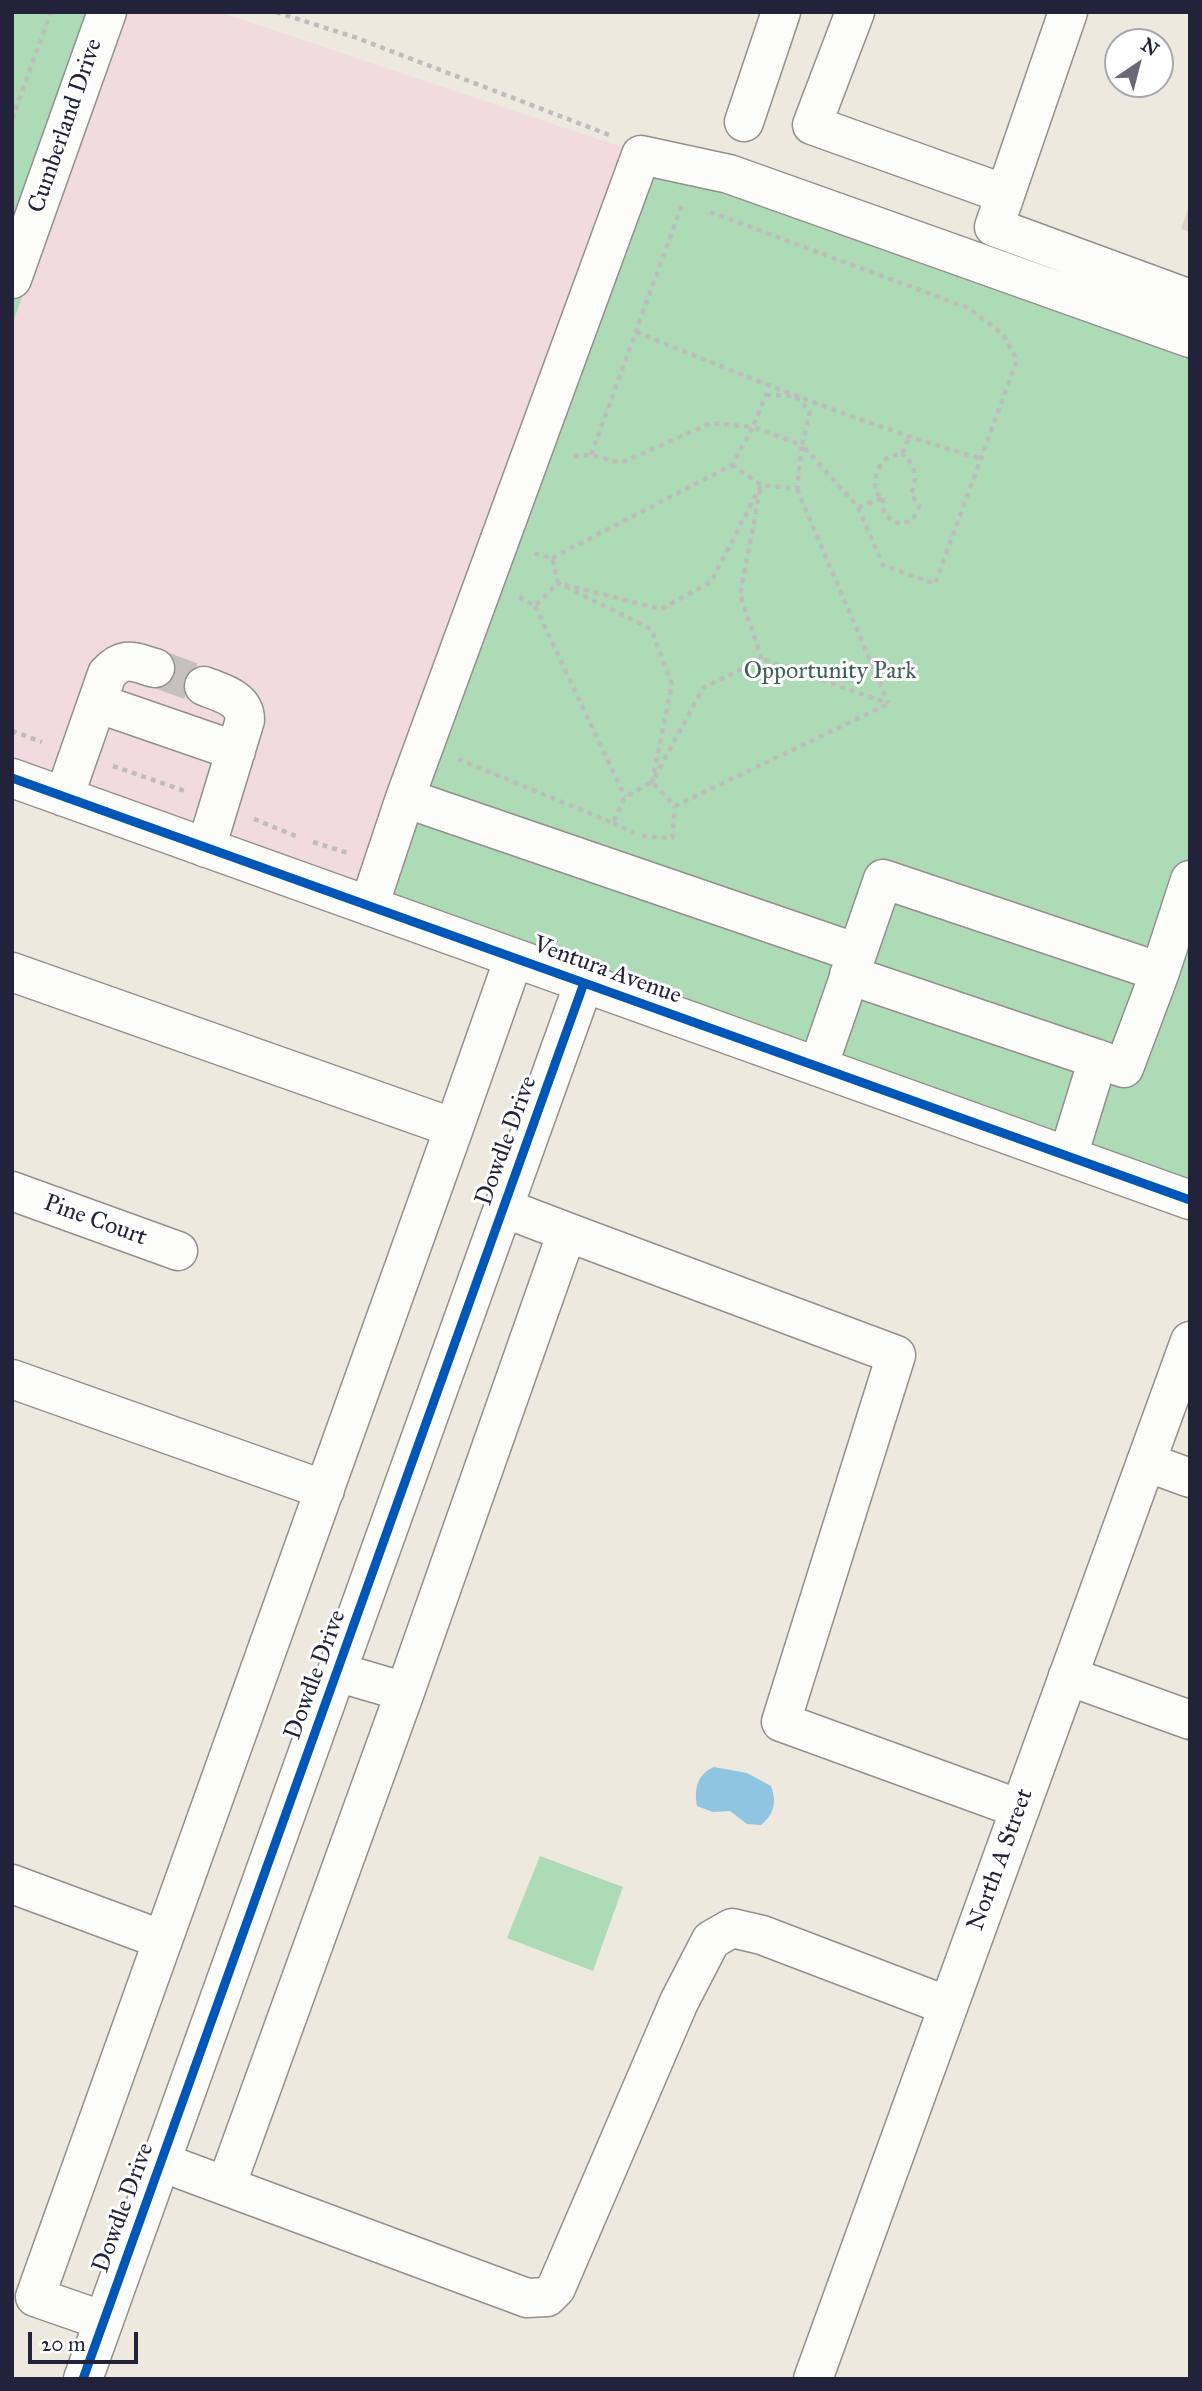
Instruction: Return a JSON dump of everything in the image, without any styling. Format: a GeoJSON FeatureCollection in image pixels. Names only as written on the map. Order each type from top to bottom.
{"type":"FeatureCollection","features":[{"type":"Feature","properties":{"kind":"street","name":"Cumberland Drive"},"geometry":{"type":"LineString","coordinates":[[12,279],[107,12]]}},
{"type":"Feature","properties":{"kind":"street"},"geometry":{"type":"LineString","coordinates":[[744,122],[781,12]]}},
{"type":"Feature","properties":{"kind":"street"},"geometry":{"type":"LineString","coordinates":[[855,12],[812,125],[1005,194]]}},
{"type":"Feature","properties":{"kind":"street"},"geometry":{"type":"LineString","coordinates":[[1069,12],[994,227],[1190,299]]}},
{"type":"Feature","properties":{"kind":"street"},"geometry":{"type":"LineString","coordinates":[[369,906],[405,798],[641,155],[729,174],[1190,338]]}},
{"type":"Feature","properties":{"kind":"street"},"geometry":{"type":"LineString","coordinates":[[64,797],[107,674],[121,662],[128,661],[155,668]]}},
{"type":"Feature","properties":{"kind":"street"},"geometry":{"type":"LineString","coordinates":[[204,686],[237,701],[242,706],[245,720],[206,848]]}},
{"type":"Feature","properties":{"kind":"street"},"geometry":{"type":"LineString","coordinates":[[97,703],[236,751]]}},
{"type":"Feature","properties":{"kind":"street","name":"Ventura Avenue"},"geometry":{"type":"LineString","coordinates":[[12,778],[1190,1200]]}},
{"type":"Feature","properties":{"kind":"street"},"geometry":{"type":"LineString","coordinates":[[405,798],[1124,1068],[1186,905]]}},
{"type":"Feature","properties":{"kind":"street"},"geometry":{"type":"LineString","coordinates":[[818,1067],[883,879],[1160,972]]}},
{"type":"Feature","properties":{"kind":"street"},"geometry":{"type":"LineString","coordinates":[[104,2322],[24,2293],[163,1940],[514,958]]}},
{"type":"Feature","properties":{"kind":"street"},"geometry":{"type":"LineString","coordinates":[[12,972],[454,1128]]}},
{"type":"Feature","properties":{"kind":"street","name":"Dowdle Drive"},"geometry":{"type":"LineString","coordinates":[[83,2379],[584,983]]}},
{"type":"Feature","properties":{"kind":"street"},"geometry":{"type":"LineString","coordinates":[[1068,1156],[1098,1059]]}},
{"type":"Feature","properties":{"kind":"street","name":"Pine Court"},"geometry":{"type":"LineString","coordinates":[[12,1191],[178,1251]]}},
{"type":"Feature","properties":{"kind":"street"},"geometry":{"type":"LineString","coordinates":[[504,1208],[896,1355],[781,1722],[1020,1809]]}},
{"type":"Feature","properties":{"kind":"street"},"geometry":{"type":"LineString","coordinates":[[226,2186],[405,1692],[567,1232]]}},
{"type":"Feature","properties":{"kind":"street","name":"North A Street"},"geometry":{"type":"LineString","coordinates":[[813,2379],[1190,1341]]}},
{"type":"Feature","properties":{"kind":"street"},"geometry":{"type":"LineString","coordinates":[[12,1379],[325,1490]]}},
{"type":"Feature","properties":{"kind":"street"},"geometry":{"type":"LineString","coordinates":[[1146,1462],[1190,1478]]}},
{"type":"Feature","properties":{"kind":"street"},"geometry":{"type":"LineString","coordinates":[[337,1672],[405,1692]]}},
{"type":"Feature","properties":{"kind":"street"},"geometry":{"type":"LineString","coordinates":[[1068,1676],[1190,1720]]}},
{"type":"Feature","properties":{"kind":"street"},"geometry":{"type":"LineString","coordinates":[[12,1884],[163,1940]]}},
{"type":"Feature","properties":{"kind":"street"},"geometry":{"type":"LineString","coordinates":[[161,2162],[527,2298],[547,2297],[556,2288],[679,2003],[711,1940],[732,1928],[762,1935],[948,2006]]}},
{"type":"Feature","properties":{"kind":"path"},"geometry":{"type":"LineString","coordinates":[[12,119],[51,12]]}},
{"type":"Feature","properties":{"kind":"path"},"geometry":{"type":"LineString","coordinates":[[276,12],[452,74],[607,134],[663,160],[683,202],[591,455]]}},
{"type":"Feature","properties":{"kind":"path"},"geometry":{"type":"LineString","coordinates":[[683,202],[696,206]]}},
{"type":"Feature","properties":{"kind":"path"},"geometry":{"type":"LineString","coordinates":[[569,456],[591,455],[621,463],[711,423],[753,428],[802,445],[858,507],[883,565],[935,584],[1017,360],[1002,333],[968,308],[709,211]]}},
{"type":"Feature","properties":{"kind":"path"},"geometry":{"type":"LineString","coordinates":[[636,332],[795,396],[909,438],[982,459]]}},
{"type":"Feature","properties":{"kind":"path"},"geometry":{"type":"LineString","coordinates":[[525,552],[552,558],[732,465],[753,428],[766,395],[795,396],[810,411],[802,445],[797,489],[888,704]]}},
{"type":"Feature","properties":{"kind":"path"},"geometry":{"type":"LineString","coordinates":[[902,454],[909,438]]}},
{"type":"Feature","properties":{"kind":"path"},"geometry":{"type":"LineString","coordinates":[[883,498],[876,493],[873,482],[875,471],[882,462],[902,454]]}},
{"type":"Feature","properties":{"kind":"path"},"geometry":{"type":"LineString","coordinates":[[883,498],[884,514],[888,518],[901,524],[914,520],[919,506],[911,494],[916,479],[915,472],[902,454]]}},
{"type":"Feature","properties":{"kind":"path"},"geometry":{"type":"LineString","coordinates":[[732,465],[761,485],[797,489]]}},
{"type":"Feature","properties":{"kind":"path"},"geometry":{"type":"LineString","coordinates":[[558,583],[661,609],[711,582],[761,485]]}},
{"type":"Feature","properties":{"kind":"path"},"geometry":{"type":"LineString","coordinates":[[761,485],[740,594],[762,659]]}},
{"type":"Feature","properties":{"kind":"path"},"geometry":{"type":"LineString","coordinates":[[858,507],[883,498]]}},
{"type":"Feature","properties":{"kind":"path"},"geometry":{"type":"LineString","coordinates":[[552,558],[558,583]]}},
{"type":"Feature","properties":{"kind":"path"},"geometry":{"type":"LineString","coordinates":[[535,606],[558,583]]}},
{"type":"Feature","properties":{"kind":"path"},"geometry":{"type":"LineString","coordinates":[[558,583],[651,629],[672,684],[652,782]]}},
{"type":"Feature","properties":{"kind":"path"},"geometry":{"type":"LineString","coordinates":[[510,592],[535,606],[625,797]]}},
{"type":"Feature","properties":{"kind":"path"},"geometry":{"type":"LineString","coordinates":[[613,822],[625,797],[652,782],[704,688],[762,659],[888,704]]}},
{"type":"Feature","properties":{"kind":"path"},"geometry":{"type":"LineString","coordinates":[[676,806],[888,704]]}},
{"type":"Feature","properties":{"kind":"path"},"geometry":{"type":"LineString","coordinates":[[453,757],[613,822],[640,836],[672,838],[676,806]]}},
{"type":"Feature","properties":{"kind":"path"},"geometry":{"type":"LineString","coordinates":[[652,782],[676,806]]}},
{"type":"Feature","properties":{"kind":"shaded area"},"geometry":{"type":"Polygon","coordinates":[[[126,12],[219,12],[637,152],[369,890],[12,762],[12,325],[126,12]]]}},
{"type":"Feature","properties":{"kind":"green space"},"geometry":{"type":"Polygon","coordinates":[[[12,12],[126,12],[12,325],[12,12]]]}},
{"type":"Feature","properties":{"kind":"green space","name":"Opportunity Park"},"geometry":{"type":"Polygon","coordinates":[[[637,152],[1190,350],[1190,1188],[370,890],[637,152]]]}},
{"type":"Feature","properties":{"kind":"green space"},"geometry":{"type":"Polygon","coordinates":[[[540,1856],[623,1887],[593,1971],[507,1938],[540,1856]]]}},
{"type":"Feature","properties":{"kind":"water"},"geometry":{"type":"Polygon","coordinates":[[[714,1767],[747,1773],[771,1786],[773,1808],[761,1825],[747,1824],[730,1811],[713,1812],[697,1806],[696,1794],[700,1778],[714,1767]]]}},
{"type":"Feature","properties":{"kind":"building"},"geometry":{"type":"Polygon","coordinates":[[[1190,206],[1190,232],[1181,229],[1190,206]]]}},
{"type":"Feature","properties":{"kind":"tunnel"},"geometry":{"type":"LineString","coordinates":[[155,668],[204,686]]}},
{"type":"Feature","properties":{"kind":"cycle path"},"geometry":{"type":"LineString","coordinates":[[12,778],[1190,1200]]}},
{"type":"Feature","properties":{"kind":"cycle path"},"geometry":{"type":"LineString","coordinates":[[83,2379],[584,983]]}}]}
